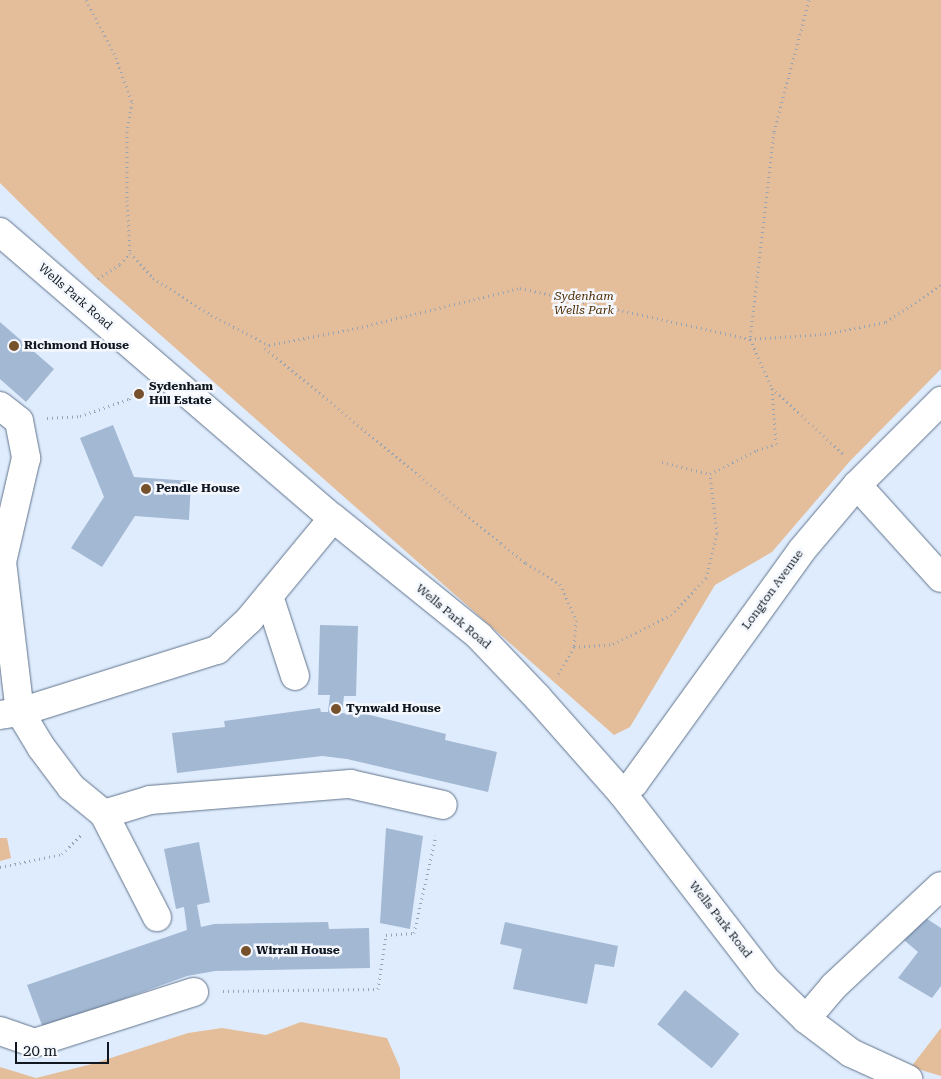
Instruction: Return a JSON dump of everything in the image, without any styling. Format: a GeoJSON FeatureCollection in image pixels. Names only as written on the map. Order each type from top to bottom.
{"type":"FeatureCollection","features":[{"type":"Feature","properties":{"kind":"street","name":"Wells Park Road"},"geometry":{"type":"LineString","coordinates":[[0,232],[333,518],[479,636],[538,698],[622,793],[767,981],[806,1019],[851,1053],[908,1079]]}},
{"type":"Feature","properties":{"kind":"street","name":"Longton Avenue"},"geometry":{"type":"LineString","coordinates":[[622,793],[634,783],[802,550],[853,473],[941,401]]}},
{"type":"Feature","properties":{"kind":"street"},"geometry":{"type":"LineString","coordinates":[[10,413],[26,458],[2,562],[10,714],[42,747],[71,788],[104,814],[157,917]]}},
{"type":"Feature","properties":{"kind":"street"},"geometry":{"type":"LineString","coordinates":[[853,473],[941,578]]}},
{"type":"Feature","properties":{"kind":"street"},"geometry":{"type":"LineString","coordinates":[[10,714],[217,650],[249,620],[333,518]]}},
{"type":"Feature","properties":{"kind":"street"},"geometry":{"type":"LineString","coordinates":[[269,596],[295,676]]}},
{"type":"Feature","properties":{"kind":"street"},"geometry":{"type":"LineString","coordinates":[[104,814],[150,800],[350,784],[443,805]]}},
{"type":"Feature","properties":{"kind":"street"},"geometry":{"type":"LineString","coordinates":[[806,1019],[834,986],[941,886]]}},
{"type":"Feature","properties":{"kind":"street"},"geometry":{"type":"LineString","coordinates":[[0,1031],[34,1043],[194,992]]}},
{"type":"Feature","properties":{"kind":"path"},"geometry":{"type":"LineString","coordinates":[[86,0],[114,52],[132,102],[127,131],[127,200],[130,253],[153,278],[211,315],[269,345]]}},
{"type":"Feature","properties":{"kind":"path"},"geometry":{"type":"LineString","coordinates":[[809,0],[774,132],[750,339],[772,388],[853,473]]}},
{"type":"Feature","properties":{"kind":"path"},"geometry":{"type":"LineString","coordinates":[[76,298],[97,279],[120,264],[130,253]]}},
{"type":"Feature","properties":{"kind":"path"},"geometry":{"type":"LineString","coordinates":[[538,698],[557,676],[574,647],[576,620],[560,584],[526,563],[265,348],[269,345],[357,328],[520,288],[750,339],[825,334],[886,322],[941,285]]}},
{"type":"Feature","properties":{"kind":"path"},"geometry":{"type":"LineString","coordinates":[[10,413],[80,416],[129,399],[157,368]]}},
{"type":"Feature","properties":{"kind":"path"},"geometry":{"type":"LineString","coordinates":[[662,462],[710,474],[757,450],[776,444],[772,388]]}},
{"type":"Feature","properties":{"kind":"path"},"geometry":{"type":"LineString","coordinates":[[574,647],[613,644],[671,615],[706,578],[717,533],[710,474]]}},
{"type":"Feature","properties":{"kind":"path"},"geometry":{"type":"LineString","coordinates":[[194,992],[378,990],[386,935],[414,933],[443,805]]}},
{"type":"Feature","properties":{"kind":"path"},"geometry":{"type":"LineString","coordinates":[[0,867],[62,854],[104,814]]}},
{"type":"Feature","properties":{"kind":"green space","name":"Sydenham Wells Park"},"geometry":{"type":"Polygon","coordinates":[[[0,0],[941,0],[941,369],[850,461],[772,552],[715,585],[630,727],[614,735],[97,279],[0,183],[0,0]]]}},
{"type":"Feature","properties":{"kind":"green space"},"geometry":{"type":"Polygon","coordinates":[[[0,838],[7,838],[11,858],[0,861],[0,838]]]}},
{"type":"Feature","properties":{"kind":"green space"},"geometry":{"type":"Polygon","coordinates":[[[301,1022],[387,1038],[400,1068],[400,1079],[0,1079],[0,1067],[36,1078],[92,1064],[188,1033],[222,1028],[266,1035],[301,1022]]]}},
{"type":"Feature","properties":{"kind":"green space"},"geometry":{"type":"Polygon","coordinates":[[[941,1028],[941,1076],[911,1067],[941,1028]]]}},
{"type":"Feature","properties":{"kind":"building","name":"Richmond House"},"geometry":{"type":"Polygon","coordinates":[[[0,322],[54,369],[26,402],[0,379],[0,322]]]}},
{"type":"Feature","properties":{"kind":"building","name":"Pendle House"},"geometry":{"type":"Polygon","coordinates":[[[113,425],[134,477],[191,481],[189,520],[135,516],[102,567],[71,548],[104,497],[80,438],[113,425]]]}},
{"type":"Feature","properties":{"kind":"building","name":"Tynwald House"},"geometry":{"type":"Polygon","coordinates":[[[320,625],[358,626],[356,696],[344,696],[342,713],[349,714],[350,710],[446,734],[445,740],[497,752],[488,792],[347,759],[322,756],[177,773],[172,733],[225,727],[224,721],[320,708],[321,712],[328,712],[330,695],[318,695],[320,625]]]}},
{"type":"Feature","properties":{"kind":"building"},"geometry":{"type":"Polygon","coordinates":[[[386,828],[423,836],[410,929],[380,923],[386,828]]]}},
{"type":"Feature","properties":{"kind":"building","name":"Wirrall House"},"geometry":{"type":"Polygon","coordinates":[[[199,842],[210,902],[197,905],[201,927],[214,924],[328,922],[329,929],[369,928],[370,968],[215,971],[187,976],[43,1028],[27,985],[187,930],[184,907],[176,909],[164,849],[199,842]]]}},
{"type":"Feature","properties":{"kind":"building"},"geometry":{"type":"Polygon","coordinates":[[[921,915],[941,928],[941,986],[932,998],[898,978],[918,952],[904,940],[921,915]]]}},
{"type":"Feature","properties":{"kind":"building"},"geometry":{"type":"Polygon","coordinates":[[[505,922],[618,946],[614,967],[595,964],[587,1004],[513,989],[522,949],[500,944],[505,922]]]}},
{"type":"Feature","properties":{"kind":"building"},"geometry":{"type":"Polygon","coordinates":[[[685,990],[739,1034],[712,1068],[657,1024],[685,990]]]}},
{"type":"Feature","properties":{"kind":"place","name":"Richmond House"},"geometry":{"type":"Point","coordinates":[14,346]}},
{"type":"Feature","properties":{"kind":"place","name":"Sydenham Hill Estate"},"geometry":{"type":"Point","coordinates":[139,394]}},
{"type":"Feature","properties":{"kind":"place","name":"Pendle House"},"geometry":{"type":"Point","coordinates":[146,489]}},
{"type":"Feature","properties":{"kind":"place","name":"Tynwald House"},"geometry":{"type":"Point","coordinates":[336,709]}},
{"type":"Feature","properties":{"kind":"place","name":"Wirrall House"},"geometry":{"type":"Point","coordinates":[246,951]}}]}
